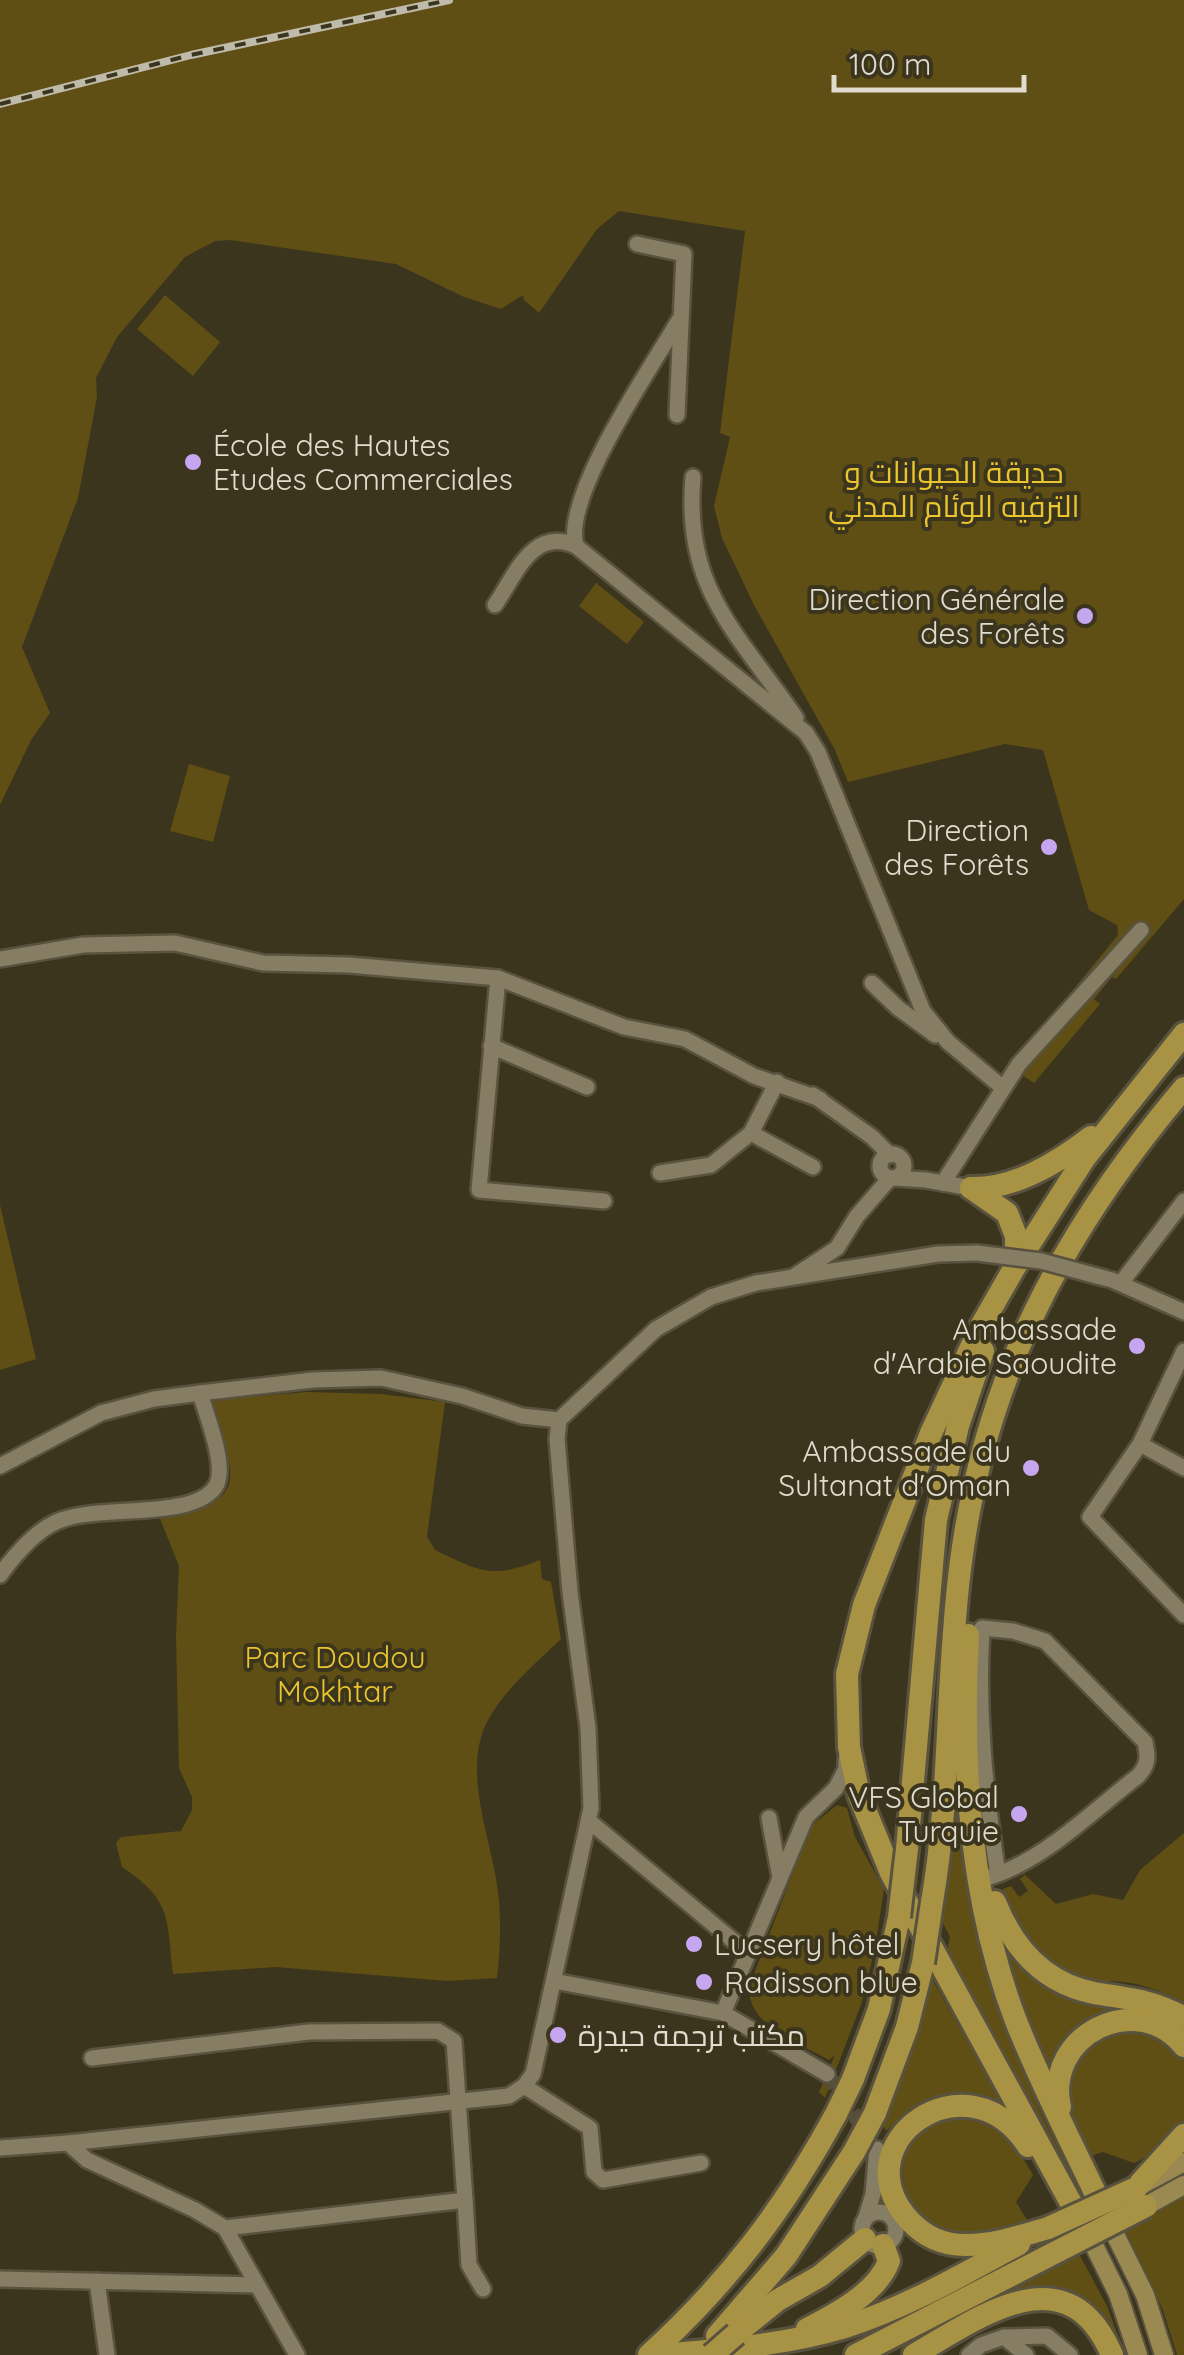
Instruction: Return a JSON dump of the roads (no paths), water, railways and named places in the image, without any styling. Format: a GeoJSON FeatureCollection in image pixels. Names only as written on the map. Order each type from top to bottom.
{"type":"FeatureCollection","features":[{"type":"Feature","properties":{"kind":"highway"},"geometry":{"type":"LineString","coordinates":[[1095,2222],[891,1872],[859,1795],[848,1730],[850,1659],[875,1574],[968,1352],[1016,1265],[1084,1159],[1184,1034]]}},
{"type":"Feature","properties":{"kind":"highway"},"geometry":{"type":"LineString","coordinates":[[722,2342],[854,2152],[875,2113],[907,2027],[923,1963],[943,1814],[959,1572],[970,1501],[1018,1343],[1050,1276],[1102,1195],[1184,1088]]}},
{"type":"Feature","properties":{"kind":"highway"},"geometry":{"type":"LineString","coordinates":[[971,1188],[1000,1186],[1058,1161],[1088,1139],[1132,1096]]}},
{"type":"Feature","properties":{"kind":"highway"},"geometry":{"type":"LineString","coordinates":[[658,2351],[752,2248],[800,2176],[853,2079],[879,2009],[899,1917],[907,1850],[936,1520],[958,1426],[1016,1265],[1016,1236],[1006,1213],[971,1188]]}},
{"type":"Feature","properties":{"kind":"highway"},"geometry":{"type":"LineString","coordinates":[[983,1450],[968,1644],[970,1794],[982,1896],[1016,2021],[1095,2222]]}},
{"type":"Feature","properties":{"kind":"highway"},"geometry":{"type":"LineString","coordinates":[[970,1794],[1010,1938],[1043,1972],[1090,1992],[1146,2000],[1184,2018]]}},
{"type":"Feature","properties":{"kind":"highway"},"geometry":{"type":"LineString","coordinates":[[1095,2222],[1061,2110],[1058,2086],[1064,2061],[1089,2031],[1117,2020],[1154,2024],[1175,2035],[1184,2046]]}},
{"type":"Feature","properties":{"kind":"highway"},"geometry":{"type":"LineString","coordinates":[[1095,2222],[1057,2193],[1019,2133],[1003,2118],[986,2110],[938,2108],[916,2119],[898,2143],[888,2178],[897,2214],[930,2237],[953,2244],[995,2242],[1048,2228],[1141,2197]]}},
{"type":"Feature","properties":{"kind":"highway"},"geometry":{"type":"LineString","coordinates":[[856,2355],[1060,2250],[1141,2197],[1184,2135]]}},
{"type":"Feature","properties":{"kind":"highway"},"geometry":{"type":"LineString","coordinates":[[658,2351],[762,2345],[866,2319],[1048,2228]]}},
{"type":"Feature","properties":{"kind":"highway"},"geometry":{"type":"LineString","coordinates":[[696,2355],[722,2342],[768,2307],[820,2276],[871,2234],[888,2254],[887,2267],[869,2289],[811,2328],[762,2345]]}},
{"type":"Feature","properties":{"kind":"highway"},"geometry":{"type":"LineString","coordinates":[[914,2355],[998,2307],[1029,2298],[1050,2300],[1080,2313],[1095,2325],[1112,2355]]}},
{"type":"Feature","properties":{"kind":"main road"},"geometry":{"type":"LineString","coordinates":[[1141,2197],[1184,2162]]}},
{"type":"Feature","properties":{"kind":"main road"},"geometry":{"type":"LineString","coordinates":[[1141,2197],[1184,2185]]}},
{"type":"Feature","properties":{"kind":"main road"},"geometry":{"type":"LineString","coordinates":[[1095,2222],[1138,2355]]}},
{"type":"Feature","properties":{"kind":"main road"},"geometry":{"type":"LineString","coordinates":[[1095,2222],[1145,2295],[1164,2355]]}},
{"type":"Feature","properties":{"kind":"street"},"geometry":{"type":"LineString","coordinates":[[637,244],[684,254],[678,415]]}},
{"type":"Feature","properties":{"kind":"street"},"geometry":{"type":"LineString","coordinates":[[576,546],[574,522],[590,475],[679,320]]}},
{"type":"Feature","properties":{"kind":"street"},"geometry":{"type":"LineString","coordinates":[[693,477],[690,526],[703,578],[728,626],[818,752],[923,1011],[948,1042],[1003,1088]]}},
{"type":"Feature","properties":{"kind":"street"},"geometry":{"type":"LineString","coordinates":[[495,604],[537,546],[555,540],[576,546],[806,733]]}},
{"type":"Feature","properties":{"kind":"street"},"geometry":{"type":"LineString","coordinates":[[943,1182],[1020,1064],[1141,930]]}},
{"type":"Feature","properties":{"kind":"street"},"geometry":{"type":"LineString","coordinates":[[0,959],[83,946],[174,944],[263,962],[498,978],[624,1027],[684,1039],[754,1076],[777,1076],[820,1099],[872,1137],[890,1168],[926,1180],[971,1188]]}},
{"type":"Feature","properties":{"kind":"street"},"geometry":{"type":"LineString","coordinates":[[498,978],[479,1190],[604,1201]]}},
{"type":"Feature","properties":{"kind":"street"},"geometry":{"type":"LineString","coordinates":[[872,983],[924,1030],[948,1042]]}},
{"type":"Feature","properties":{"kind":"street"},"geometry":{"type":"LineString","coordinates":[[491,1046],[587,1088]]}},
{"type":"Feature","properties":{"kind":"street"},"geometry":{"type":"LineString","coordinates":[[660,1173],[711,1165],[752,1134],[777,1076]]}},
{"type":"Feature","properties":{"kind":"street"},"geometry":{"type":"LineString","coordinates":[[752,1134],[813,1166]]}},
{"type":"Feature","properties":{"kind":"street"},"geometry":{"type":"LineString","coordinates":[[793,1278],[837,1248],[890,1168]]}},
{"type":"Feature","properties":{"kind":"street"},"geometry":{"type":"LineString","coordinates":[[1114,1281],[1184,1200]]}},
{"type":"Feature","properties":{"kind":"street"},"geometry":{"type":"LineString","coordinates":[[837,1248],[858,1256],[902,1259]]}},
{"type":"Feature","properties":{"kind":"street"},"geometry":{"type":"LineString","coordinates":[[0,2148],[509,2096],[524,2086],[533,2074],[589,1821],[588,1728],[567,1561],[557,1439],[560,1420],[656,1328],[711,1297],[756,1282],[902,1259],[977,1253],[1042,1261],[1114,1281],[1184,1312]]}},
{"type":"Feature","properties":{"kind":"street"},"geometry":{"type":"LineString","coordinates":[[1184,1352],[1140,1444],[1090,1516],[1184,1616]]}},
{"type":"Feature","properties":{"kind":"street"},"geometry":{"type":"LineString","coordinates":[[0,1466],[102,1413],[154,1398],[312,1380],[381,1378],[462,1396],[522,1416],[560,1420]]}},
{"type":"Feature","properties":{"kind":"street"},"geometry":{"type":"LineString","coordinates":[[0,1575],[25,1546],[57,1521],[90,1512],[176,1509],[203,1499],[217,1483],[219,1461],[200,1393]]}},
{"type":"Feature","properties":{"kind":"street"},"geometry":{"type":"LineString","coordinates":[[1140,1444],[1184,1468]]}},
{"type":"Feature","properties":{"kind":"street"},"geometry":{"type":"LineString","coordinates":[[982,1628],[1012,1631],[1045,1642],[1145,1742],[1148,1757],[1148,1766],[1138,1776],[1026,1862],[992,1876],[978,1690],[982,1628]]}},
{"type":"Feature","properties":{"kind":"street"},"geometry":{"type":"LineString","coordinates":[[723,2013],[806,1817],[842,1779],[848,1730]]}},
{"type":"Feature","properties":{"kind":"street"},"geometry":{"type":"LineString","coordinates":[[770,1818],[780,1878]]}},
{"type":"Feature","properties":{"kind":"street"},"geometry":{"type":"LineString","coordinates":[[589,1821],[748,1952]]}},
{"type":"Feature","properties":{"kind":"street"},"geometry":{"type":"LineString","coordinates":[[554,1981],[723,2013],[827,2074]]}},
{"type":"Feature","properties":{"kind":"street"},"geometry":{"type":"LineString","coordinates":[[92,2058],[309,2032],[438,2031],[454,2042],[469,2266],[483,2289]]}},
{"type":"Feature","properties":{"kind":"street"},"geometry":{"type":"LineString","coordinates":[[524,2086],[590,2128],[594,2172],[603,2180],[701,2164]]}},
{"type":"Feature","properties":{"kind":"street"},"geometry":{"type":"LineString","coordinates":[[68,2143],[87,2160],[225,2228],[297,2355]]}},
{"type":"Feature","properties":{"kind":"street"},"geometry":{"type":"LineString","coordinates":[[871,2234],[877,2149],[888,2178]]}},
{"type":"Feature","properties":{"kind":"street"},"geometry":{"type":"LineString","coordinates":[[225,2228],[465,2200]]}},
{"type":"Feature","properties":{"kind":"street"},"geometry":{"type":"LineString","coordinates":[[882,2212],[897,2214],[895,2234],[871,2234],[882,2212]]}},
{"type":"Feature","properties":{"kind":"street"},"geometry":{"type":"LineString","coordinates":[[0,2279],[257,2285]]}},
{"type":"Feature","properties":{"kind":"street"},"geometry":{"type":"LineString","coordinates":[[97,2281],[107,2355]]}},
{"type":"Feature","properties":{"kind":"street"},"geometry":{"type":"LineString","coordinates":[[969,2355],[981,2345],[1020,2334],[1047,2336],[1070,2355]]}},
{"type":"Feature","properties":{"kind":"street"},"geometry":{"type":"LineString","coordinates":[[1004,2338],[1026,2355]]}},
{"type":"Feature","properties":{"kind":"tunnel"},"geometry":{"type":"LineString","coordinates":[[827,2074],[869,2137]]}},
{"type":"Feature","properties":{"kind":"railway"},"geometry":{"type":"LineString","coordinates":[[0,104],[191,55],[449,0]]}},
{"type":"Feature","properties":{"kind":"place","name":"École des Hautes Etudes Commerciales"},"geometry":{"type":"Point","coordinates":[193,462]}},
{"type":"Feature","properties":{"kind":"place","name":"Direction Générale des Forêts"},"geometry":{"type":"Point","coordinates":[1085,616]}},
{"type":"Feature","properties":{"kind":"place","name":"Direction des Forêts"},"geometry":{"type":"Point","coordinates":[1049,847]}},
{"type":"Feature","properties":{"kind":"place","name":"Ambassade d'Arabie Saoudite"},"geometry":{"type":"Point","coordinates":[1137,1346]}},
{"type":"Feature","properties":{"kind":"place","name":"Ambassade du Sultanat d'Oman"},"geometry":{"type":"Point","coordinates":[1031,1468]}},
{"type":"Feature","properties":{"kind":"place","name":"VFS Global Turquie"},"geometry":{"type":"Point","coordinates":[1019,1814]}},
{"type":"Feature","properties":{"kind":"place","name":"Lucsery hôtel"},"geometry":{"type":"Point","coordinates":[694,1944]}},
{"type":"Feature","properties":{"kind":"place","name":"Radisson blue"},"geometry":{"type":"Point","coordinates":[704,1982]}},
{"type":"Feature","properties":{"kind":"place","name":"مكتب ترجمة حيدرة"},"geometry":{"type":"Point","coordinates":[558,2035]}},
{"type":"Feature","properties":{"kind":"park label","name":"حديقة الحيوانات و الترفيه الوئام المدني"},"geometry":{"type":"Point","coordinates":[954,489]}},
{"type":"Feature","properties":{"kind":"park label","name":"Parc Doudou Mokhtar"},"geometry":{"type":"Point","coordinates":[335,1674]}}]}
